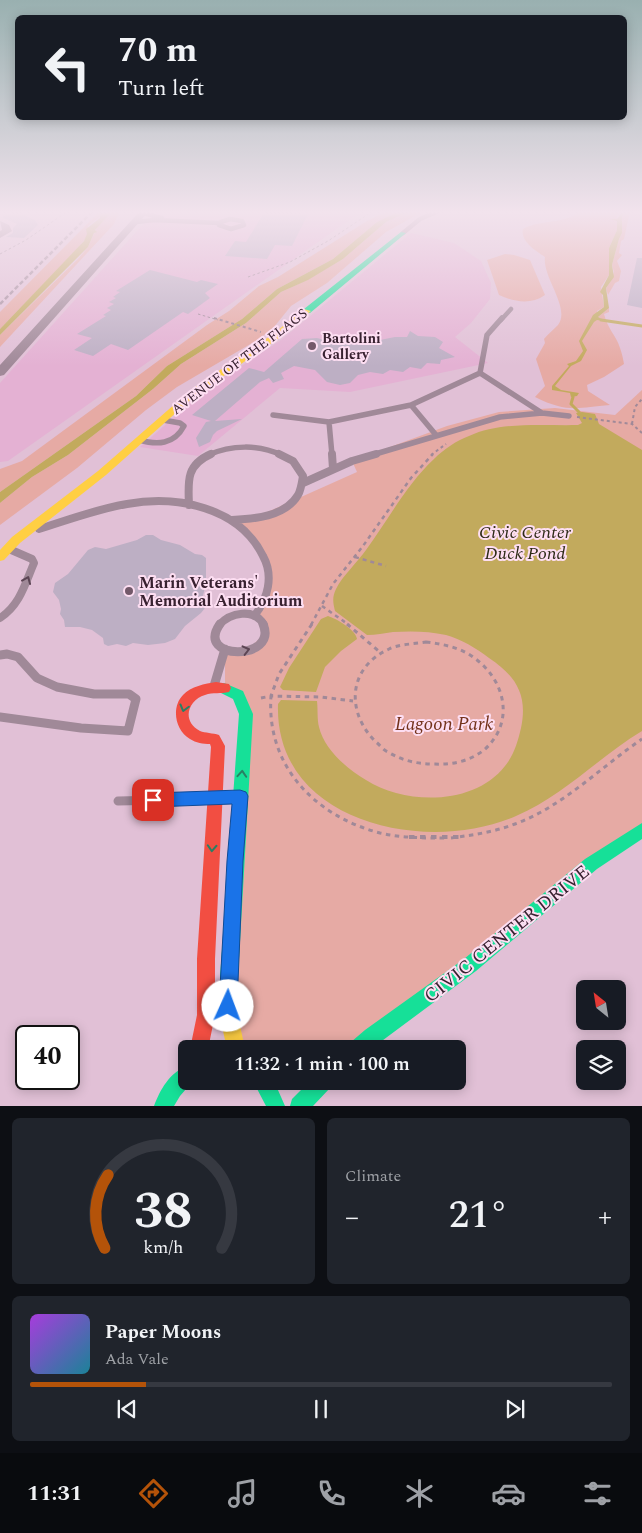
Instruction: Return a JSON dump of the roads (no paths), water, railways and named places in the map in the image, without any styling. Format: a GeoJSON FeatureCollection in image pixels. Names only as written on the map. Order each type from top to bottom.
{"type":"FeatureCollection","features":[{"type":"Feature","properties":{"kind":"street"},"geometry":{"type":"LineString","coordinates":[[0,372],[99,263]]}},
{"type":"Feature","properties":{"kind":"street","name":"AVENUE OF THE FLAGS"},"geometry":{"type":"LineString","coordinates":[[0,557],[25,533],[65,504],[206,383],[276,336],[366,263]]}},
{"type":"Feature","properties":{"kind":"street"},"geometry":{"type":"LineString","coordinates":[[201,1040],[206,1015],[206,959],[228,798],[246,714],[242,702],[235,692],[229,689],[213,688],[200,690],[188,696],[181,712],[185,724],[193,734],[214,740],[218,746],[228,798],[235,861],[228,995],[228,1016],[234,1040]]}},
{"type":"Feature","properties":{"kind":"street","name":"CIVIC CENTER DRIVE"},"geometry":{"type":"LineString","coordinates":[[364,1040],[455,976],[591,864],[642,830]]}},
{"type":"Feature","properties":{"kind":"street"},"geometry":{"type":"LineString","coordinates":[[163,1106],[178,1084]]}},
{"type":"Feature","properties":{"kind":"street"},"geometry":{"type":"LineString","coordinates":[[269,1090],[276,1106]]}},
{"type":"Feature","properties":{"kind":"street"},"geometry":{"type":"LineString","coordinates":[[299,1106],[314,1090]]}},
{"type":"Feature","properties":{"kind":"lane"},"geometry":{"type":"LineString","coordinates":[[480,373],[487,335],[511,309]]}},
{"type":"Feature","properties":{"kind":"lane"},"geometry":{"type":"LineString","coordinates":[[273,415],[329,422],[411,405],[480,373]]}},
{"type":"Feature","properties":{"kind":"lane"},"geometry":{"type":"LineString","coordinates":[[480,373],[542,413]]}},
{"type":"Feature","properties":{"kind":"lane"},"geometry":{"type":"LineString","coordinates":[[411,405],[436,435]]}},
{"type":"Feature","properties":{"kind":"lane"},"geometry":{"type":"LineString","coordinates":[[303,482],[352,461],[500,417],[542,413],[569,416]]}},
{"type":"Feature","properties":{"kind":"lane"},"geometry":{"type":"LineString","coordinates":[[139,440],[154,445],[163,445],[182,430],[184,426],[180,423],[162,419]]}},
{"type":"Feature","properties":{"kind":"lane"},"geometry":{"type":"LineString","coordinates":[[329,422],[333,469]]}},
{"type":"Feature","properties":{"kind":"lane"},"geometry":{"type":"LineString","coordinates":[[189,505],[185,484],[191,469],[208,455],[232,448],[257,447],[283,454],[299,468],[303,482],[296,498],[284,508],[265,516],[232,520]]}},
{"type":"Feature","properties":{"kind":"lane"},"geometry":{"type":"LineString","coordinates":[[25,533],[130,504],[156,501],[189,505],[214,511],[232,520],[252,537],[261,550],[268,569],[267,595],[261,608],[254,616]]}},
{"type":"Feature","properties":{"kind":"lane"},"geometry":{"type":"LineString","coordinates":[[0,618],[9,614],[15,606],[34,563],[32,559],[8,548]]}},
{"type":"Feature","properties":{"kind":"lane"},"geometry":{"type":"LineString","coordinates":[[236,614],[254,616],[266,628],[265,638],[262,642],[245,652],[225,649],[220,646],[214,637],[219,622],[236,614]]}},
{"type":"Feature","properties":{"kind":"lane"},"geometry":{"type":"LineString","coordinates":[[213,688],[225,649]]}},
{"type":"Feature","properties":{"kind":"lane"},"geometry":{"type":"LineString","coordinates":[[0,656],[8,653],[19,657],[37,678],[58,687],[95,695],[129,694],[136,699],[128,731],[81,728],[0,716]]}},
{"type":"Feature","properties":{"kind":"lane"},"geometry":{"type":"LineString","coordinates":[[118,800],[228,798]]}},
{"type":"Feature","properties":{"kind":"water"},"geometry":{"type":"Polygon","coordinates":[[[63,263],[72,263],[0,335],[0,329],[63,263]]]}},
{"type":"Feature","properties":{"kind":"water"},"geometry":{"type":"Polygon","coordinates":[[[326,263],[337,263],[308,280],[281,292],[246,323],[181,364],[153,389],[68,455],[32,477],[0,503],[0,492],[136,396],[167,366],[242,319],[277,289],[326,263]]]}},
{"type":"Feature","properties":{"kind":"water"},"geometry":{"type":"Polygon","coordinates":[[[609,263],[613,263],[614,277],[606,288],[609,308],[598,317],[605,321],[597,320],[594,322],[582,341],[587,350],[581,361],[571,366],[555,386],[561,390],[579,393],[577,396],[571,397],[570,393],[552,390],[552,386],[569,366],[567,364],[576,361],[583,351],[579,341],[593,315],[604,307],[603,295],[600,292],[609,275],[609,263]]]}},
{"type":"Feature","properties":{"kind":"water","name":"Civic Center Duck Pond"},"geometry":{"type":"Polygon","coordinates":[[[576,413],[595,414],[599,424],[642,450],[642,731],[533,808],[516,816],[480,827],[441,832],[401,829],[362,820],[328,802],[301,778],[283,745],[278,704],[281,700],[317,701],[318,724],[326,743],[337,758],[366,780],[400,794],[419,797],[458,795],[476,789],[492,779],[508,762],[520,733],[523,706],[518,687],[506,672],[474,647],[446,635],[413,631],[367,635],[335,611],[334,595],[342,579],[366,550],[415,480],[446,449],[464,438],[495,428],[523,425],[578,425],[582,423],[576,413]]]}},
{"type":"Feature","properties":{"kind":"water"},"geometry":{"type":"Polygon","coordinates":[[[328,616],[350,629],[357,639],[341,651],[325,667],[316,692],[283,690],[280,687],[289,668],[321,619],[328,616]]]}},
{"type":"Feature","properties":{"kind":"waterway"},"geometry":{"type":"LineString","coordinates":[[601,320],[642,326]]}},
{"type":"Feature","properties":{"kind":"waterway"},"geometry":{"type":"LineString","coordinates":[[573,397],[571,404],[579,412]]}},
{"type":"Feature","properties":{"kind":"railway"},"geometry":{"type":"LineString","coordinates":[[0,304],[41,263]]}},
{"type":"Feature","properties":{"kind":"place","name":"Bartolini Gallery"},"geometry":{"type":"Point","coordinates":[312,346]}},
{"type":"Feature","properties":{"kind":"place","name":"Marin Veterans' Memorial Auditorium"},"geometry":{"type":"Point","coordinates":[129,591]}},
{"type":"Feature","properties":{"kind":"park label","name":"Lagoon Park"},"geometry":{"type":"Point","coordinates":[444,723]}}]}
